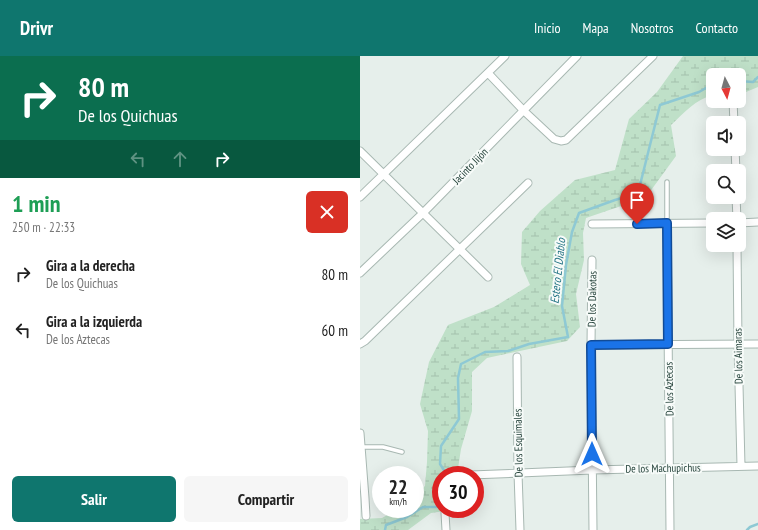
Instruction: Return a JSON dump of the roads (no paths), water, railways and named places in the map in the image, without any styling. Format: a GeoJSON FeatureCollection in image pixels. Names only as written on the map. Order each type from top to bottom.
{"type":"FeatureCollection","features":[{"type":"Feature","properties":{"kind":"street"},"geometry":{"type":"LineString","coordinates":[[360,197],[505,56]]}},
{"type":"Feature","properties":{"kind":"street","name":"Jacinto Jijón"},"geometry":{"type":"LineString","coordinates":[[360,273],[423,213],[577,56]]}},
{"type":"Feature","properties":{"kind":"street"},"geometry":{"type":"LineString","coordinates":[[488,73],[524,111],[554,139],[561,141],[566,140],[653,56]]}},
{"type":"Feature","properties":{"kind":"street"},"geometry":{"type":"LineString","coordinates":[[360,151],[488,276]]}},
{"type":"Feature","properties":{"kind":"street"},"geometry":{"type":"LineString","coordinates":[[360,344],[365,341],[528,183]]}},
{"type":"Feature","properties":{"kind":"street"},"geometry":{"type":"LineString","coordinates":[[746,223],[758,222]]}},
{"type":"Feature","properties":{"kind":"street","name":"De los Aztecas"},"geometry":{"type":"LineString","coordinates":[[667,223],[670,530]]}},
{"type":"Feature","properties":{"kind":"street"},"geometry":{"type":"LineString","coordinates":[[592,224],[706,223]]}},
{"type":"Feature","properties":{"kind":"street","name":"De los Aimaras"},"geometry":{"type":"LineString","coordinates":[[737,252],[741,466]]}},
{"type":"Feature","properties":{"kind":"street","name":"De los Dakotas"},"geometry":{"type":"LineString","coordinates":[[592,260],[591,345],[593,530]]}},
{"type":"Feature","properties":{"kind":"street"},"geometry":{"type":"LineString","coordinates":[[591,345],[758,344]]}},
{"type":"Feature","properties":{"kind":"street","name":"De los Esquimales"},"geometry":{"type":"LineString","coordinates":[[517,356],[520,530]]}},
{"type":"Feature","properties":{"kind":"street"},"geometry":{"type":"LineString","coordinates":[[360,433],[363,498],[366,516]]}},
{"type":"Feature","properties":{"kind":"street","name":"De los Machupichus"},"geometry":{"type":"LineString","coordinates":[[484,474],[758,466]]}},
{"type":"Feature","properties":{"kind":"street"},"geometry":{"type":"LineString","coordinates":[[445,518],[446,530]]}},
{"type":"Feature","properties":{"kind":"lane"},"geometry":{"type":"LineString","coordinates":[[667,182],[667,223]]}},
{"type":"Feature","properties":{"kind":"lane"},"geometry":{"type":"LineString","coordinates":[[361,447],[383,447],[402,452]]}},
{"type":"Feature","properties":{"kind":"waterway","name":"Estero El Diablo"},"geometry":{"type":"LineString","coordinates":[[746,82],[753,82],[758,77]]}},
{"type":"Feature","properties":{"kind":"waterway","name":"Estero El Diablo"},"geometry":{"type":"LineString","coordinates":[[441,466],[440,464],[441,446],[459,419],[458,378],[461,364],[485,352],[508,351],[529,344],[568,337],[562,306],[566,265],[572,232],[579,213],[638,193],[660,105],[699,92],[706,88]]}},
{"type":"Feature","properties":{"kind":"waterway","name":"Estero El Diablo"},"geometry":{"type":"LineString","coordinates":[[385,530],[386,525],[407,517],[423,507],[432,507]]}},
{"type":"Feature","properties":{"kind":"waterway"},"geometry":{"type":"LineString","coordinates":[[747,530],[758,524]]}}]}
